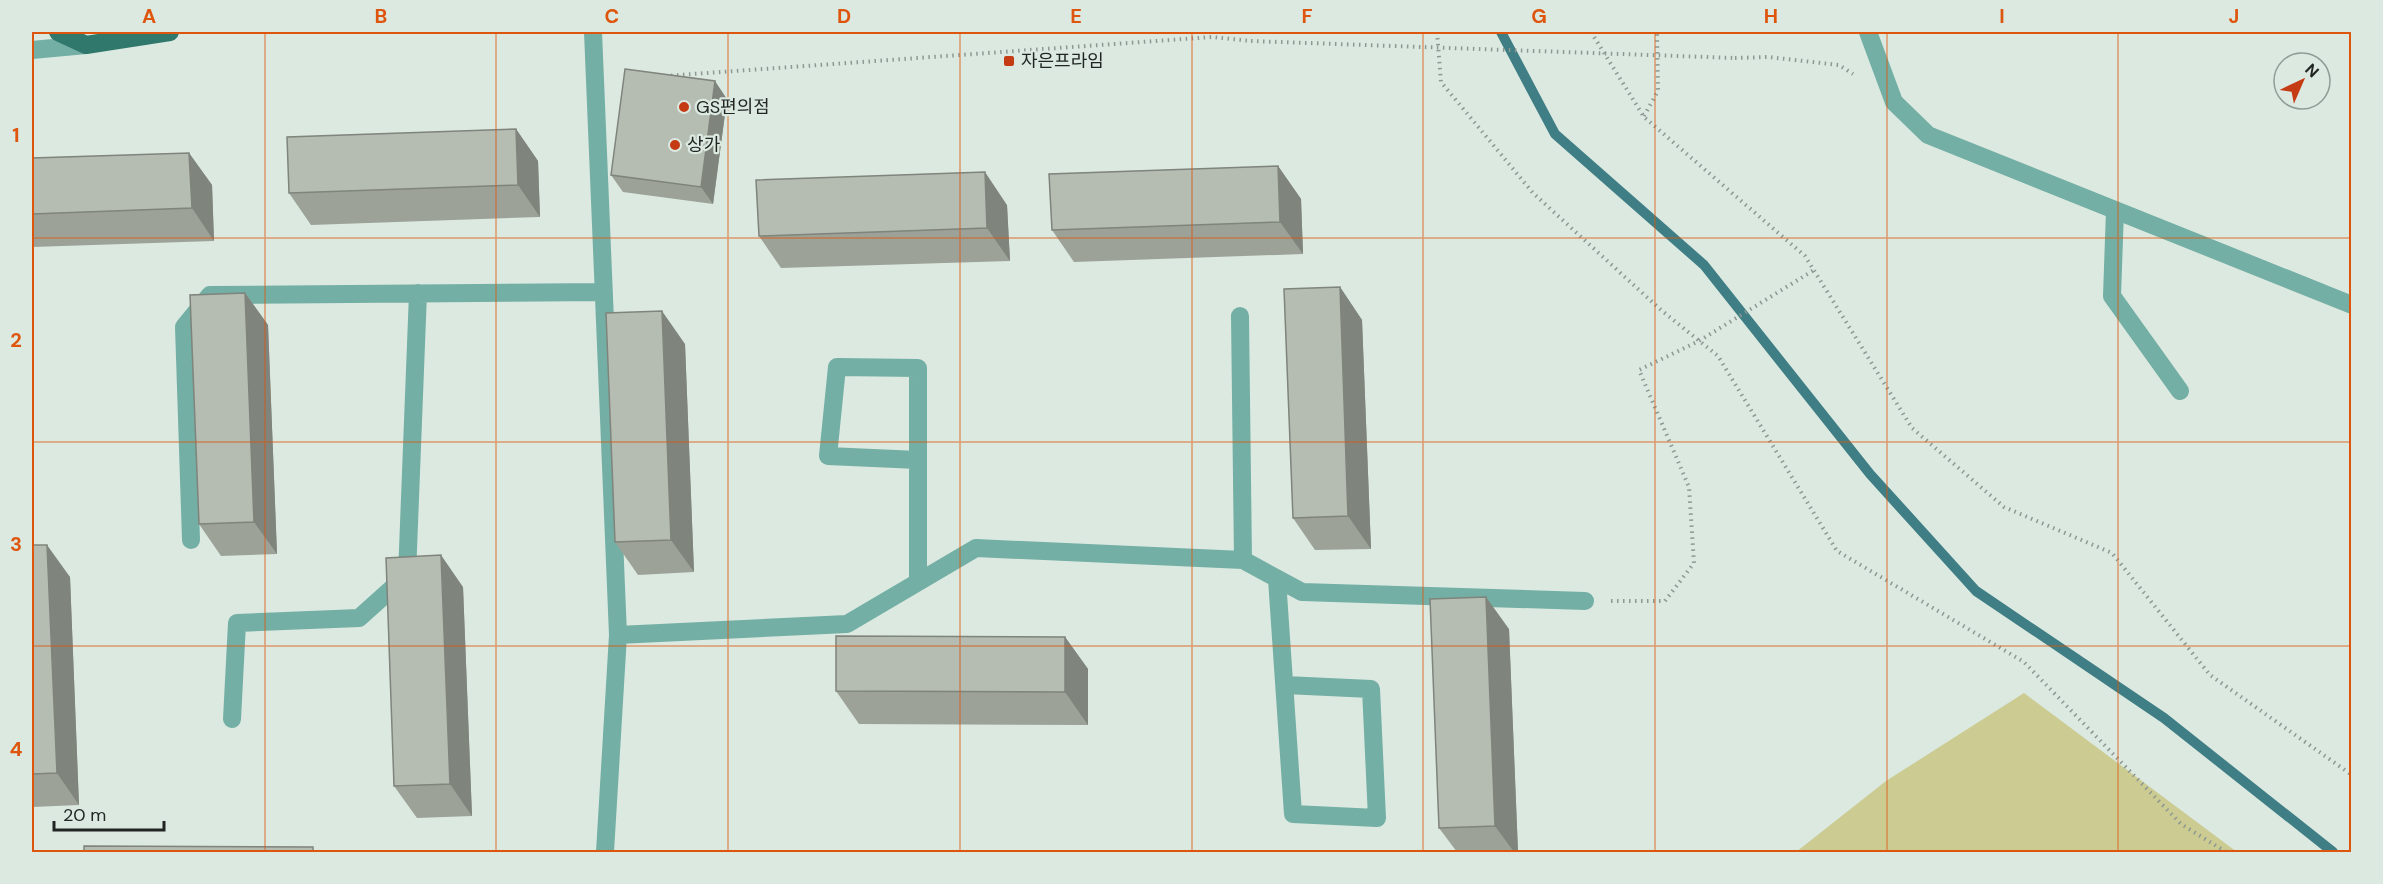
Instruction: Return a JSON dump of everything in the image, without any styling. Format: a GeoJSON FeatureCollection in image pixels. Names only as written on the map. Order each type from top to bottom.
{"type":"FeatureCollection","features":[{"type":"Feature","properties":{"kind":"main road"},"geometry":{"type":"LineString","coordinates":[[58,32],[86,45],[170,32]]}},
{"type":"Feature","properties":{"kind":"street"},"geometry":{"type":"LineString","coordinates":[[593,32],[618,635],[605,852]]}},
{"type":"Feature","properties":{"kind":"street"},"geometry":{"type":"LineString","coordinates":[[1868,32],[1894,102],[1928,135],[2352,305]]}},
{"type":"Feature","properties":{"kind":"street"},"geometry":{"type":"LineString","coordinates":[[32,50],[86,45]]}},
{"type":"Feature","properties":{"kind":"street"},"geometry":{"type":"LineString","coordinates":[[2115,210],[2112,296],[2180,391]]}},
{"type":"Feature","properties":{"kind":"street"},"geometry":{"type":"LineString","coordinates":[[191,540],[184,327],[210,295],[604,292]]}},
{"type":"Feature","properties":{"kind":"street"},"geometry":{"type":"LineString","coordinates":[[232,719],[237,623],[359,618],[407,575],[418,293]]}},
{"type":"Feature","properties":{"kind":"street"},"geometry":{"type":"LineString","coordinates":[[1240,316],[1243,560]]}},
{"type":"Feature","properties":{"kind":"street"},"geometry":{"type":"LineString","coordinates":[[918,460],[828,456],[837,367],[918,369],[918,460],[918,581]]}},
{"type":"Feature","properties":{"kind":"street"},"geometry":{"type":"LineString","coordinates":[[618,635],[847,624],[976,548],[1243,560],[1302,592],[1585,601]]}},
{"type":"Feature","properties":{"kind":"street"},"geometry":{"type":"LineString","coordinates":[[1277,579],[1284,685],[1293,814],[1377,818],[1371,689],[1284,685]]}},
{"type":"Feature","properties":{"kind":"path"},"geometry":{"type":"LineString","coordinates":[[1437,32],[1441,82],[1533,193],[1661,310],[1718,356],[1838,551],[2024,662],[2181,825],[2226,852]]}},
{"type":"Feature","properties":{"kind":"path"},"geometry":{"type":"LineString","coordinates":[[1591,32],[1644,117],[1805,256],[1912,428],[2004,507],[2112,553],[2210,675],[2352,775]]}},
{"type":"Feature","properties":{"kind":"path"},"geometry":{"type":"LineString","coordinates":[[1644,117],[1658,91],[1657,32]]}},
{"type":"Feature","properties":{"kind":"path"},"geometry":{"type":"LineString","coordinates":[[659,76],[1212,38],[1735,58],[1768,57],[1839,65],[1894,102]]}},
{"type":"Feature","properties":{"kind":"path"},"geometry":{"type":"LineString","coordinates":[[1585,601],[1665,601],[1694,563],[1689,487],[1639,370],[1700,341],[1814,270]]}},
{"type":"Feature","properties":{"kind":"green space"},"geometry":{"type":"Polygon","coordinates":[[[2024,693],[2237,852],[1796,852],[1886,781],[2024,693]]]}},
{"type":"Feature","properties":{"kind":"building","name":"상가"},"geometry":{"type":"Polygon","coordinates":[[[625,69],[715,81],[701,187],[611,175],[625,69]]]}},
{"type":"Feature","properties":{"kind":"building"},"geometry":{"type":"Polygon","coordinates":[[[516,129],[518,185],[289,193],[287,137],[516,129]]]}},
{"type":"Feature","properties":{"kind":"building"},"geometry":{"type":"Polygon","coordinates":[[[189,153],[192,208],[32,214],[32,158],[189,153]]]}},
{"type":"Feature","properties":{"kind":"building"},"geometry":{"type":"Polygon","coordinates":[[[1278,166],[1280,222],[1052,230],[1049,174],[1278,166]]]}},
{"type":"Feature","properties":{"kind":"building"},"geometry":{"type":"Polygon","coordinates":[[[985,172],[987,228],[759,236],[756,180],[985,172]]]}},
{"type":"Feature","properties":{"kind":"building"},"geometry":{"type":"Polygon","coordinates":[[[1340,287],[1348,516],[1293,518],[1284,289],[1340,287]]]}},
{"type":"Feature","properties":{"kind":"building"},"geometry":{"type":"Polygon","coordinates":[[[245,293],[254,522],[199,524],[190,295],[245,293]]]}},
{"type":"Feature","properties":{"kind":"building"},"geometry":{"type":"Polygon","coordinates":[[[662,311],[671,540],[615,542],[606,313],[662,311]]]}},
{"type":"Feature","properties":{"kind":"building"},"geometry":{"type":"Polygon","coordinates":[[[32,545],[47,545],[57,773],[32,774],[32,545]]]}},
{"type":"Feature","properties":{"kind":"building"},"geometry":{"type":"Polygon","coordinates":[[[441,555],[450,784],[394,786],[386,558],[441,555]]]}},
{"type":"Feature","properties":{"kind":"building"},"geometry":{"type":"Polygon","coordinates":[[[1486,597],[1495,826],[1439,828],[1430,599],[1486,597]]]}},
{"type":"Feature","properties":{"kind":"building"},"geometry":{"type":"Polygon","coordinates":[[[836,636],[1065,637],[1065,692],[836,691],[836,636]]]}},
{"type":"Feature","properties":{"kind":"building"},"geometry":{"type":"Polygon","coordinates":[[[84,846],[313,847],[313,852],[84,852],[84,846]]]}},
{"type":"Feature","properties":{"kind":"waterway"},"geometry":{"type":"LineString","coordinates":[[1501,32],[1555,134],[1704,265],[1870,474],[1976,591],[2164,718],[2333,852]]}},
{"type":"Feature","properties":{"kind":"place","name":"자은프라임"},"geometry":{"type":"Point","coordinates":[1009,61]}},
{"type":"Feature","properties":{"kind":"place","name":"GS편의점"},"geometry":{"type":"Point","coordinates":[684,107]}},
{"type":"Feature","properties":{"kind":"place","name":"상가"},"geometry":{"type":"Point","coordinates":[675,145]}}]}
